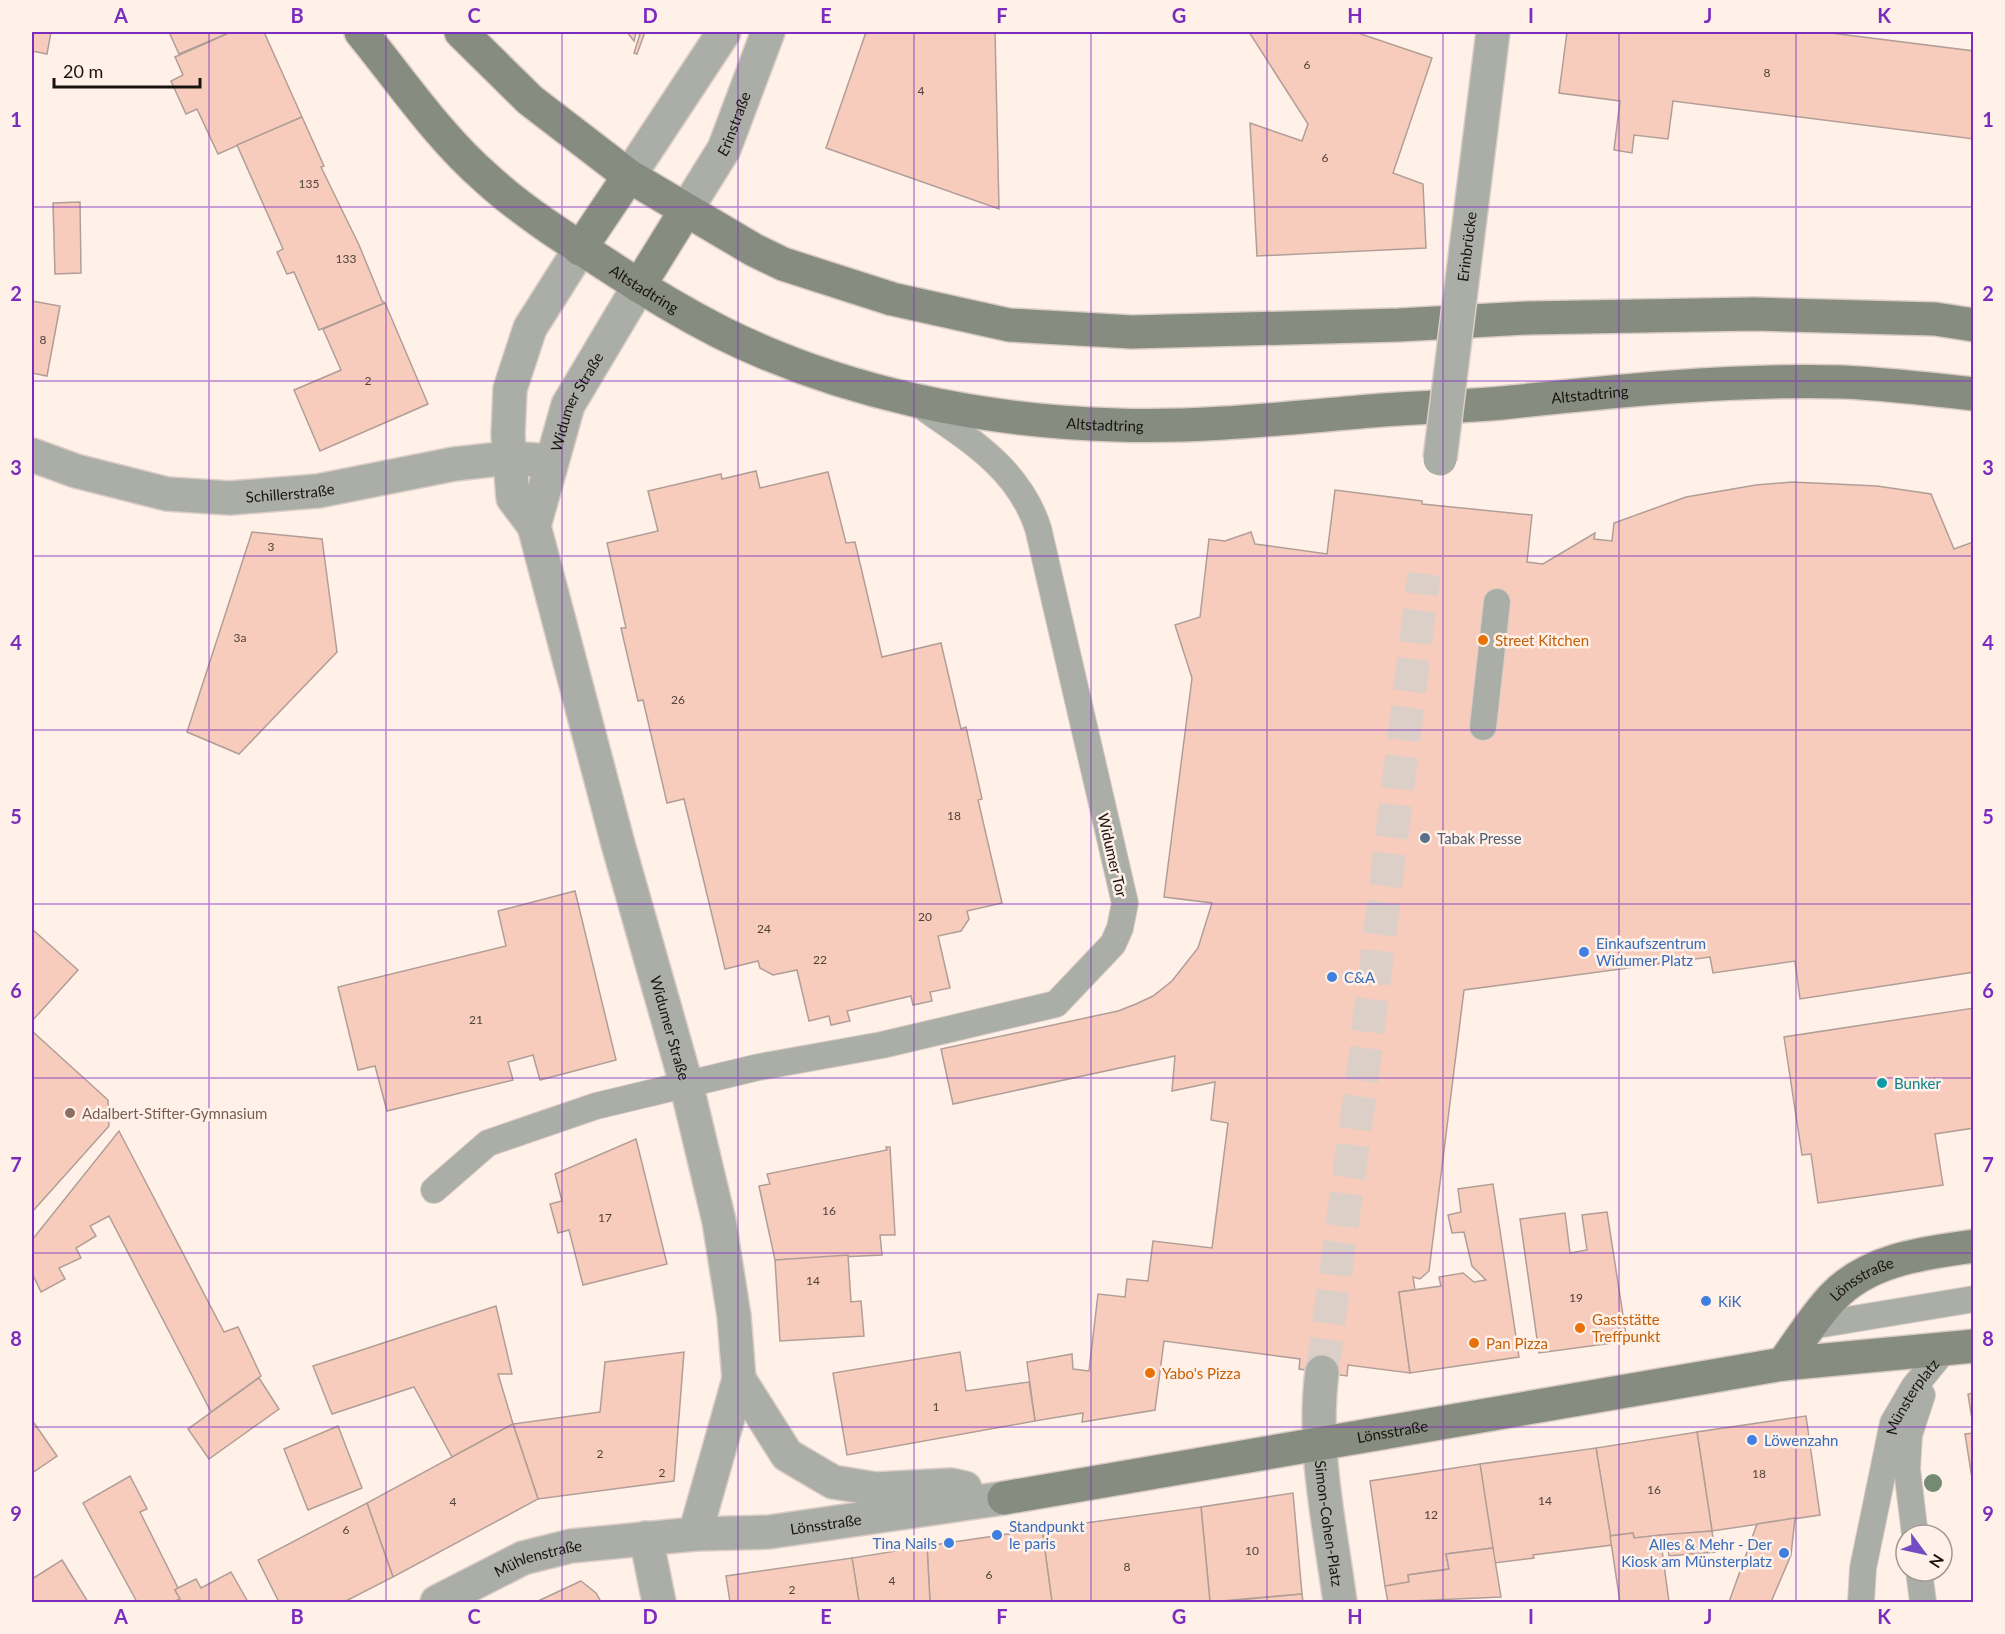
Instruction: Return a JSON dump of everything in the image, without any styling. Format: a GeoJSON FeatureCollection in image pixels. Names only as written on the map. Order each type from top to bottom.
{"type":"FeatureCollection","features":[{"type":"Feature","properties":{"kind":"main road","name":"Altstadtring"},"geometry":{"type":"LineString","coordinates":[[362,32],[454,147],[488,180],[580,249],[720,332],[790,363],[851,384],[915,401],[1039,421],[1119,426],[1232,424],[1374,410],[1497,403],[1604,391],[1736,383],[1844,382],[1974,394]]}},
{"type":"Feature","properties":{"kind":"main road"},"geometry":{"type":"LineString","coordinates":[[461,32],[483,57],[530,100],[629,176],[783,264],[892,299],[1009,325],[1132,332],[1388,326],[1527,318],[1754,314],[1935,319],[1974,325]]}},
{"type":"Feature","properties":{"kind":"main road"},"geometry":{"type":"LineString","coordinates":[[580,249],[629,176]]}},
{"type":"Feature","properties":{"kind":"main road"},"geometry":{"type":"LineString","coordinates":[[639,286],[686,210]]}},
{"type":"Feature","properties":{"kind":"main road","name":"Lönsstraße"},"geometry":{"type":"LineString","coordinates":[[1783,1364],[1833,1298],[1856,1278],[1909,1255],[1974,1246]]}},
{"type":"Feature","properties":{"kind":"main road","name":"Lönsstraße"},"geometry":{"type":"LineString","coordinates":[[1004,1498],[1783,1364],[1959,1348]]}},
{"type":"Feature","properties":{"kind":"street"},"geometry":{"type":"LineString","coordinates":[[629,176],[724,32]]}},
{"type":"Feature","properties":{"kind":"street","name":"Erinstraße"},"geometry":{"type":"LineString","coordinates":[[686,210],[724,149],[768,32]]}},
{"type":"Feature","properties":{"kind":"street","name":"Erinbrücke"},"geometry":{"type":"LineString","coordinates":[[1440,459],[1493,32]]}},
{"type":"Feature","properties":{"kind":"street","name":"Widumer Straße"},"geometry":{"type":"LineString","coordinates":[[580,249],[530,328],[510,388],[510,459],[513,498],[534,526],[618,844],[686,1083],[719,1221],[734,1316],[739,1379],[695,1534]]}},
{"type":"Feature","properties":{"kind":"street","name":"Widumer Straße"},"geometry":{"type":"LineString","coordinates":[[534,526],[545,494],[550,461],[568,405],[639,286]]}},
{"type":"Feature","properties":{"kind":"street","name":"Schillerstraße"},"geometry":{"type":"LineString","coordinates":[[32,455],[76,471],[167,494],[231,498],[318,490],[454,464],[510,459],[550,461]]}},
{"type":"Feature","properties":{"kind":"street"},"geometry":{"type":"LineString","coordinates":[[1319,1443],[1318,1405],[1322,1372]]}},
{"type":"Feature","properties":{"kind":"street","name":"Lönsstraße"},"geometry":{"type":"LineString","coordinates":[[739,1379],[788,1455],[832,1482],[876,1489],[951,1485],[1004,1498]]}},
{"type":"Feature","properties":{"kind":"street","name":"Simon-Cohen-Platz"},"geometry":{"type":"LineString","coordinates":[[1319,1443],[1340,1602]]}},
{"type":"Feature","properties":{"kind":"street","name":"Lönsstraße"},"geometry":{"type":"LineString","coordinates":[[646,1538],[770,1532],[1004,1498]]}},
{"type":"Feature","properties":{"kind":"street"},"geometry":{"type":"LineString","coordinates":[[646,1538],[659,1602]]}},
{"type":"Feature","properties":{"kind":"street","name":"Mühlenstraße"},"geometry":{"type":"LineString","coordinates":[[437,1602],[523,1558],[571,1546],[646,1538]]}},
{"type":"Feature","properties":{"kind":"lane","name":"Widumer Tor"},"geometry":{"type":"LineString","coordinates":[[434,1190],[488,1143],[596,1106],[686,1083],[882,1045],[1056,1004],[1113,944],[1120,928],[1125,903],[1041,539],[1030,504],[1007,473],[981,448],[915,401]]}},
{"type":"Feature","properties":{"kind":"lane"},"geometry":{"type":"LineString","coordinates":[[1483,727],[1497,602]]}},
{"type":"Feature","properties":{"kind":"lane"},"geometry":{"type":"LineString","coordinates":[[1811,1326],[1974,1299]]}},
{"type":"Feature","properties":{"kind":"lane","name":"Münsterplatz"},"geometry":{"type":"LineString","coordinates":[[1914,1523],[1907,1468],[1909,1435],[1922,1395],[1959,1348]]}},
{"type":"Feature","properties":{"kind":"lane","name":"Münsterplatz"},"geometry":{"type":"LineString","coordinates":[[1861,1602],[1863,1568],[1893,1423],[1914,1387],[1959,1348]]}},
{"type":"Feature","properties":{"kind":"lane"},"geometry":{"type":"LineString","coordinates":[[1921,1583],[1923,1602]]}},
{"type":"Feature","properties":{"kind":"building"},"geometry":{"type":"Polygon","coordinates":[[[32,32],[51,32],[47,54],[32,51],[32,32]]]}},
{"type":"Feature","properties":{"kind":"building"},"geometry":{"type":"Polygon","coordinates":[[[169,32],[231,32],[179,54],[169,32]]]}},
{"type":"Feature","properties":{"kind":"building"},"geometry":{"type":"Polygon","coordinates":[[[231,32],[264,32],[302,117],[218,154],[197,109],[186,114],[171,81],[183,75],[175,57],[231,32]]]}},
{"type":"Feature","properties":{"kind":"building"},"geometry":{"type":"Polygon","coordinates":[[[627,32],[645,32],[637,54],[634,53],[640,34],[636,33],[634,41],[627,32]]]}},
{"type":"Feature","properties":{"kind":"building"},"geometry":{"type":"Polygon","coordinates":[[[866,32],[995,32],[999,209],[826,148],[866,32]]]}},
{"type":"Feature","properties":{"kind":"building"},"geometry":{"type":"Polygon","coordinates":[[[1249,32],[1355,32],[1432,58],[1393,173],[1423,184],[1426,248],[1257,256],[1250,123],[1302,141],[1308,124],[1249,32]]]}},
{"type":"Feature","properties":{"kind":"building"},"geometry":{"type":"Polygon","coordinates":[[[1567,32],[1823,32],[1974,51],[1974,139],[1673,101],[1668,139],[1634,135],[1632,153],[1614,150],[1620,101],[1559,93],[1567,32]]]}},
{"type":"Feature","properties":{"kind":"building"},"geometry":{"type":"Polygon","coordinates":[[[302,117],[324,166],[321,167],[359,245],[382,301],[385,303],[319,330],[294,272],[287,274],[277,252],[283,249],[237,145],[302,117]]]}},
{"type":"Feature","properties":{"kind":"building"},"geometry":{"type":"Polygon","coordinates":[[[80,202],[81,273],[55,274],[53,203],[80,202]]]}},
{"type":"Feature","properties":{"kind":"building"},"geometry":{"type":"Polygon","coordinates":[[[32,301],[60,306],[47,376],[32,373],[32,301]]]}},
{"type":"Feature","properties":{"kind":"building"},"geometry":{"type":"Polygon","coordinates":[[[385,303],[428,404],[320,451],[294,390],[341,370],[323,329],[385,303]]]}},
{"type":"Feature","properties":{"kind":"building"},"geometry":{"type":"Polygon","coordinates":[[[756,471],[760,488],[828,472],[846,543],[855,542],[882,657],[941,643],[961,729],[966,727],[982,799],[978,800],[1002,903],[967,911],[969,919],[961,931],[938,936],[950,988],[930,992],[932,1001],[913,1005],[911,996],[847,1011],[850,1021],[831,1025],[829,1016],[809,1021],[797,970],[773,975],[760,968],[758,961],[725,969],[684,799],[667,803],[643,700],[638,701],[621,628],[626,628],[607,543],[658,531],[648,491],[721,474],[722,479],[756,471]]]}},
{"type":"Feature","properties":{"kind":"building","name":"Einkaufszentrum Widumer Platz"},"geometry":{"type":"Polygon","coordinates":[[[1792,482],[1877,486],[1931,494],[1954,549],[1973,542],[1974,972],[1800,999],[1795,961],[1713,973],[1710,957],[1464,990],[1429,1271],[1420,1279],[1413,1277],[1415,1290],[1399,1292],[1410,1373],[1348,1365],[1347,1376],[1299,1369],[1300,1359],[1164,1341],[1155,1410],[1082,1422],[1083,1413],[1035,1421],[1027,1362],[1072,1354],[1073,1369],[1089,1371],[1098,1294],[1125,1297],[1127,1279],[1148,1281],[1153,1241],[1212,1248],[1228,1123],[1211,1120],[1215,1082],[1172,1091],[1175,1056],[953,1104],[941,1049],[1118,1011],[1136,1004],[1153,996],[1172,981],[1198,948],[1212,903],[1164,897],[1192,678],[1175,625],[1200,617],[1209,539],[1225,541],[1251,532],[1255,544],[1327,554],[1335,490],[1422,501],[1422,504],[1532,515],[1527,562],[1543,564],[1595,533],[1594,539],[1612,541],[1614,523],[1686,497],[1756,485],[1792,482]]]}},
{"type":"Feature","properties":{"kind":"building"},"geometry":{"type":"Polygon","coordinates":[[[252,532],[322,539],[337,652],[239,754],[187,732],[252,532]]]}},
{"type":"Feature","properties":{"kind":"building"},"geometry":{"type":"Polygon","coordinates":[[[575,891],[616,1060],[540,1080],[533,1055],[508,1062],[513,1080],[387,1111],[375,1066],[358,1070],[338,987],[506,946],[498,911],[575,891]]]}},
{"type":"Feature","properties":{"kind":"building"},"geometry":{"type":"Polygon","coordinates":[[[32,929],[78,970],[32,1021],[32,929]]]}},
{"type":"Feature","properties":{"kind":"building","name":"Bunker"},"geometry":{"type":"Polygon","coordinates":[[[1974,1008],[1974,1128],[1935,1134],[1943,1185],[1818,1203],[1811,1154],[1802,1155],[1784,1037],[1974,1008]]]}},
{"type":"Feature","properties":{"kind":"building","name":"Adalbert-Stifter-Gymnasium"},"geometry":{"type":"Polygon","coordinates":[[[32,1031],[108,1100],[109,1126],[32,1212],[32,1031]]]}},
{"type":"Feature","properties":{"kind":"building"},"geometry":{"type":"Polygon","coordinates":[[[119,1131],[224,1332],[238,1327],[261,1376],[211,1412],[109,1216],[90,1226],[96,1236],[76,1248],[81,1258],[59,1268],[65,1279],[41,1292],[32,1273],[32,1240],[119,1131]]]}},
{"type":"Feature","properties":{"kind":"building"},"geometry":{"type":"Polygon","coordinates":[[[636,1139],[667,1264],[583,1285],[569,1230],[558,1233],[550,1204],[562,1201],[555,1174],[636,1139]]]}},
{"type":"Feature","properties":{"kind":"building"},"geometry":{"type":"Polygon","coordinates":[[[886,1147],[890,1147],[895,1235],[880,1235],[882,1255],[775,1260],[759,1186],[770,1184],[767,1174],[887,1150],[886,1147]]]}},
{"type":"Feature","properties":{"kind":"building"},"geometry":{"type":"Polygon","coordinates":[[[1493,1184],[1519,1357],[1410,1373],[1399,1292],[1441,1286],[1439,1277],[1463,1273],[1474,1282],[1486,1280],[1472,1266],[1464,1232],[1452,1233],[1448,1215],[1461,1212],[1458,1189],[1493,1184]]]}},
{"type":"Feature","properties":{"kind":"building"},"geometry":{"type":"Polygon","coordinates":[[[1607,1212],[1627,1341],[1539,1353],[1520,1219],[1565,1213],[1570,1253],[1587,1250],[1582,1215],[1607,1212]]]}},
{"type":"Feature","properties":{"kind":"building"},"geometry":{"type":"Polygon","coordinates":[[[848,1255],[851,1302],[861,1301],[864,1336],[780,1341],[775,1260],[848,1255]]]}},
{"type":"Feature","properties":{"kind":"building"},"geometry":{"type":"Polygon","coordinates":[[[496,1306],[512,1374],[498,1374],[513,1424],[452,1457],[414,1387],[332,1414],[313,1366],[496,1306]]]}},
{"type":"Feature","properties":{"kind":"building"},"geometry":{"type":"Polygon","coordinates":[[[684,1352],[674,1481],[538,1499],[513,1424],[600,1412],[605,1362],[684,1352]]]}},
{"type":"Feature","properties":{"kind":"building"},"geometry":{"type":"Polygon","coordinates":[[[960,1352],[966,1391],[1029,1382],[1035,1421],[847,1455],[833,1373],[960,1352]]]}},
{"type":"Feature","properties":{"kind":"building"},"geometry":{"type":"Polygon","coordinates":[[[259,1378],[279,1409],[209,1459],[188,1429],[259,1378]]]}},
{"type":"Feature","properties":{"kind":"building"},"geometry":{"type":"Polygon","coordinates":[[[1974,1393],[1974,1432],[1968,1394],[1974,1393]]]}},
{"type":"Feature","properties":{"kind":"building"},"geometry":{"type":"Polygon","coordinates":[[[1806,1416],[1820,1515],[1712,1531],[1697,1432],[1806,1416]]]}},
{"type":"Feature","properties":{"kind":"building"},"geometry":{"type":"Polygon","coordinates":[[[32,1420],[57,1456],[32,1473],[32,1420]]]}},
{"type":"Feature","properties":{"kind":"building"},"geometry":{"type":"Polygon","coordinates":[[[513,1424],[538,1499],[393,1577],[367,1503],[513,1424]]]}},
{"type":"Feature","properties":{"kind":"building"},"geometry":{"type":"Polygon","coordinates":[[[338,1426],[362,1488],[308,1510],[284,1449],[338,1426]]]}},
{"type":"Feature","properties":{"kind":"building"},"geometry":{"type":"Polygon","coordinates":[[[1697,1432],[1712,1531],[1634,1538],[1633,1533],[1610,1536],[1596,1448],[1697,1432]]]}},
{"type":"Feature","properties":{"kind":"building"},"geometry":{"type":"Polygon","coordinates":[[[1974,1433],[1974,1491],[1965,1434],[1974,1433]]]}},
{"type":"Feature","properties":{"kind":"building"},"geometry":{"type":"Polygon","coordinates":[[[1596,1448],[1612,1545],[1533,1555],[1534,1558],[1494,1563],[1480,1464],[1596,1448]]]}},
{"type":"Feature","properties":{"kind":"building"},"geometry":{"type":"Polygon","coordinates":[[[1480,1464],[1493,1548],[1446,1554],[1449,1569],[1408,1575],[1409,1582],[1385,1586],[1370,1481],[1480,1464]]]}},
{"type":"Feature","properties":{"kind":"building"},"geometry":{"type":"Polygon","coordinates":[[[130,1476],[147,1509],[140,1512],[178,1588],[175,1590],[180,1599],[174,1602],[137,1602],[83,1503],[130,1476]]]}},
{"type":"Feature","properties":{"kind":"building"},"geometry":{"type":"Polygon","coordinates":[[[1293,1493],[1302,1594],[1210,1602],[1201,1507],[1293,1493]]]}},
{"type":"Feature","properties":{"kind":"building"},"geometry":{"type":"Polygon","coordinates":[[[367,1503],[393,1577],[344,1602],[279,1602],[258,1560],[367,1503]]]}},
{"type":"Feature","properties":{"kind":"building"},"geometry":{"type":"Polygon","coordinates":[[[1201,1507],[1210,1602],[1052,1602],[1042,1529],[1201,1507]]]}},
{"type":"Feature","properties":{"kind":"building"},"geometry":{"type":"Polygon","coordinates":[[[1795,1518],[1791,1555],[1771,1602],[1729,1602],[1757,1524],[1795,1518]]]}},
{"type":"Feature","properties":{"kind":"building"},"geometry":{"type":"Polygon","coordinates":[[[1042,1529],[1052,1602],[930,1602],[927,1546],[1042,1529]]]}},
{"type":"Feature","properties":{"kind":"building"},"geometry":{"type":"Polygon","coordinates":[[[1712,1531],[1715,1552],[1669,1556],[1668,1549],[1661,1550],[1660,1535],[1712,1531]]]}},
{"type":"Feature","properties":{"kind":"building"},"geometry":{"type":"Polygon","coordinates":[[[1633,1533],[1634,1538],[1660,1535],[1669,1602],[1620,1602],[1610,1536],[1633,1533]]]}},
{"type":"Feature","properties":{"kind":"building"},"geometry":{"type":"Polygon","coordinates":[[[927,1546],[930,1602],[859,1602],[852,1558],[927,1546]]]}},
{"type":"Feature","properties":{"kind":"building"},"geometry":{"type":"Polygon","coordinates":[[[1493,1548],[1501,1597],[1388,1602],[1385,1586],[1409,1582],[1408,1575],[1449,1569],[1446,1554],[1493,1548]]]}},
{"type":"Feature","properties":{"kind":"building"},"geometry":{"type":"Polygon","coordinates":[[[852,1558],[859,1602],[730,1602],[726,1576],[852,1558]]]}},
{"type":"Feature","properties":{"kind":"building"},"geometry":{"type":"Polygon","coordinates":[[[62,1560],[88,1602],[32,1602],[32,1579],[62,1560]]]}},
{"type":"Feature","properties":{"kind":"building"},"geometry":{"type":"Polygon","coordinates":[[[231,1572],[248,1602],[174,1602],[180,1599],[175,1590],[178,1588],[196,1579],[201,1588],[231,1572]]]}},
{"type":"Feature","properties":{"kind":"building"},"geometry":{"type":"Polygon","coordinates":[[[581,1581],[596,1593],[601,1602],[536,1602],[581,1581]]]}},
{"type":"Feature","properties":{"kind":"building"},"geometry":{"type":"Polygon","coordinates":[[[1302,1594],[1303,1602],[1218,1602],[1302,1594]]]}},
{"type":"Feature","properties":{"kind":"tunnel"},"geometry":{"type":"LineString","coordinates":[[1322,1372],[1361,1087],[1424,574]]}},
{"type":"Feature","properties":{"kind":"place","name":"Street Kitchen"},"geometry":{"type":"Point","coordinates":[1483,640]}},
{"type":"Feature","properties":{"kind":"place","name":"Tabak Presse"},"geometry":{"type":"Point","coordinates":[1425,838]}},
{"type":"Feature","properties":{"kind":"place","name":"Einkaufszentrum Widumer Platz"},"geometry":{"type":"Point","coordinates":[1584,952]}},
{"type":"Feature","properties":{"kind":"place","name":"C&A"},"geometry":{"type":"Point","coordinates":[1332,977]}},
{"type":"Feature","properties":{"kind":"place","name":"Bunker"},"geometry":{"type":"Point","coordinates":[1882,1083]}},
{"type":"Feature","properties":{"kind":"place","name":"Adalbert-Stifter-Gymnasium"},"geometry":{"type":"Point","coordinates":[70,1113]}},
{"type":"Feature","properties":{"kind":"place","name":"KiK"},"geometry":{"type":"Point","coordinates":[1706,1301]}},
{"type":"Feature","properties":{"kind":"place","name":"Gaststätte Treffpunkt"},"geometry":{"type":"Point","coordinates":[1580,1328]}},
{"type":"Feature","properties":{"kind":"place","name":"Pan Pizza"},"geometry":{"type":"Point","coordinates":[1474,1343]}},
{"type":"Feature","properties":{"kind":"place","name":"Yabo's Pizza"},"geometry":{"type":"Point","coordinates":[1150,1373]}},
{"type":"Feature","properties":{"kind":"place","name":"Löwenzahn"},"geometry":{"type":"Point","coordinates":[1752,1440]}},
{"type":"Feature","properties":{"kind":"place","name":"Standpunkt le paris"},"geometry":{"type":"Point","coordinates":[997,1535]}},
{"type":"Feature","properties":{"kind":"place","name":"Tina Nails"},"geometry":{"type":"Point","coordinates":[949,1543]}},
{"type":"Feature","properties":{"kind":"place","name":"Alles & Mehr - Der Kiosk am Münsterplatz"},"geometry":{"type":"Point","coordinates":[1784,1553]}}]}
